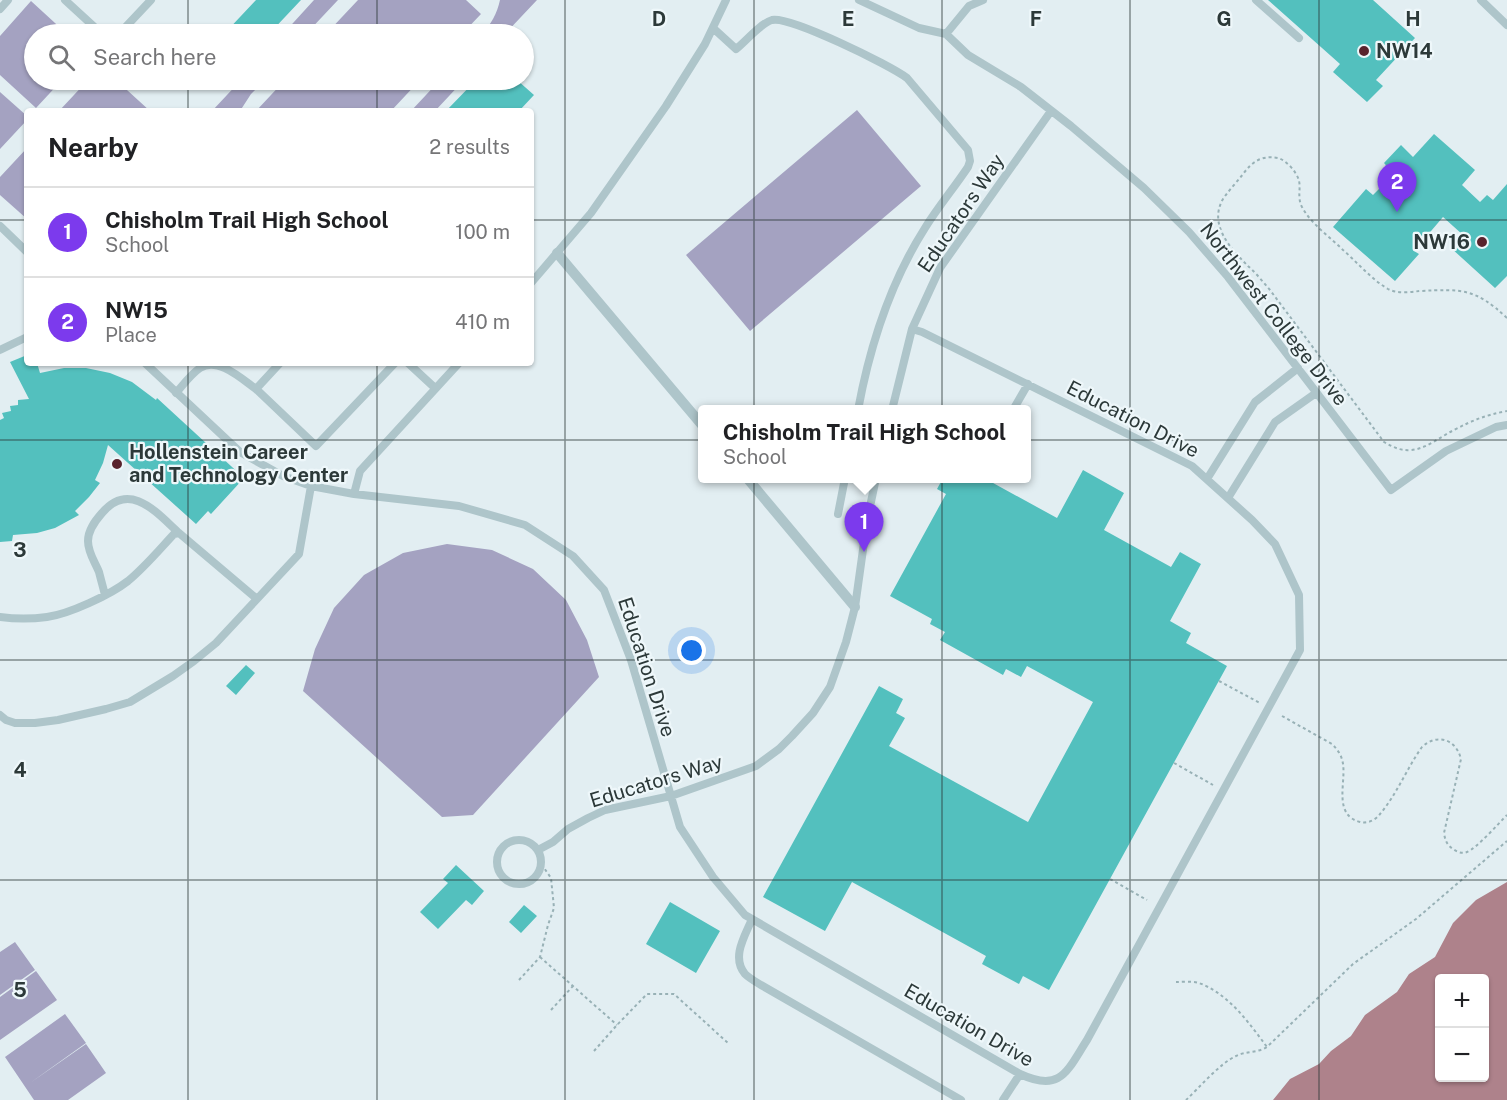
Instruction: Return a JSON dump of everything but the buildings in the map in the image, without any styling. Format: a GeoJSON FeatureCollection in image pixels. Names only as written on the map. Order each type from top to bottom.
{"type":"FeatureCollection","features":[{"type":"Feature","properties":{"kind":"street"},"geometry":{"type":"LineString","coordinates":[[557,253],[698,420]]}},
{"type":"Feature","properties":{"kind":"street"},"geometry":{"type":"LineString","coordinates":[[751,483],[855,607]]}},
{"type":"Feature","properties":{"kind":"lane"},"geometry":{"type":"LineString","coordinates":[[0,9],[8,0]]}},
{"type":"Feature","properties":{"kind":"lane"},"geometry":{"type":"LineString","coordinates":[[65,0],[91,24]]}},
{"type":"Feature","properties":{"kind":"lane"},"geometry":{"type":"LineString","coordinates":[[128,24],[151,0]]}},
{"type":"Feature","properties":{"kind":"lane"},"geometry":{"type":"LineString","coordinates":[[534,280],[591,213],[666,106],[705,44],[726,0]]}},
{"type":"Feature","properties":{"kind":"lane"},"geometry":{"type":"LineString","coordinates":[[859,0],[919,28],[946,34],[971,3],[983,0]]}},
{"type":"Feature","properties":{"kind":"lane"},"geometry":{"type":"LineString","coordinates":[[1256,0],[1299,38]]}},
{"type":"Feature","properties":{"kind":"lane"},"geometry":{"type":"LineString","coordinates":[[1481,0],[1507,25]]}},
{"type":"Feature","properties":{"kind":"lane"},"geometry":{"type":"LineString","coordinates":[[713,28],[736,49],[770,21],[781,20],[820,34],[879,62],[907,78],[968,150],[970,161],[968,167],[926,226],[906,259],[890,294],[870,356],[859,405]]}},
{"type":"Feature","properties":{"kind":"lane","name":"Northwest College Drive"},"geometry":{"type":"LineString","coordinates":[[946,34],[968,55],[1021,87],[1051,111],[1144,188],[1189,232],[1228,277],[1391,490],[1446,451],[1496,427],[1507,425]]}},
{"type":"Feature","properties":{"kind":"lane","name":"Educators Way"},"geometry":{"type":"LineString","coordinates":[[893,405],[912,329],[940,268],[1051,111]]}},
{"type":"Feature","properties":{"kind":"lane"},"geometry":{"type":"LineString","coordinates":[[0,226],[24,249]]}},
{"type":"Feature","properties":{"kind":"lane","name":"Education Drive"},"geometry":{"type":"LineString","coordinates":[[148,366],[240,452],[283,476],[311,486],[354,494],[459,506],[525,525],[573,556],[604,590],[631,660],[680,827],[713,877],[745,915],[1020,1074],[1033,1080],[1053,1081],[1063,1075],[1087,1040],[1300,650],[1299,595],[1275,544],[1192,466],[912,329]]}},
{"type":"Feature","properties":{"kind":"lane"},"geometry":{"type":"LineString","coordinates":[[0,350],[24,338]]}},
{"type":"Feature","properties":{"kind":"lane"},"geometry":{"type":"LineString","coordinates":[[176,393],[204,366]]}},
{"type":"Feature","properties":{"kind":"lane"},"geometry":{"type":"LineString","coordinates":[[221,366],[256,388],[316,446],[392,366]]}},
{"type":"Feature","properties":{"kind":"lane"},"geometry":{"type":"LineString","coordinates":[[256,388],[277,366]]}},
{"type":"Feature","properties":{"kind":"lane"},"geometry":{"type":"LineString","coordinates":[[411,366],[435,388]]}},
{"type":"Feature","properties":{"kind":"lane"},"geometry":{"type":"LineString","coordinates":[[354,494],[360,471],[456,366]]}},
{"type":"Feature","properties":{"kind":"lane"},"geometry":{"type":"LineString","coordinates":[[1207,479],[1255,402],[1298,368]]}},
{"type":"Feature","properties":{"kind":"lane"},"geometry":{"type":"LineString","coordinates":[[1017,405],[1028,384]]}},
{"type":"Feature","properties":{"kind":"lane"},"geometry":{"type":"LineString","coordinates":[[1228,498],[1275,422],[1316,393]]}},
{"type":"Feature","properties":{"kind":"lane"},"geometry":{"type":"LineString","coordinates":[[838,514],[844,483]]}},
{"type":"Feature","properties":{"kind":"lane","name":"Educators Way"},"geometry":{"type":"LineString","coordinates":[[538,850],[553,842],[568,829],[605,810],[671,796],[756,766],[792,736],[813,713],[830,687],[846,642],[855,607],[867,521],[875,483]]}},
{"type":"Feature","properties":{"kind":"lane"},"geometry":{"type":"LineString","coordinates":[[0,716],[15,723],[46,722],[130,702],[194,661],[216,644],[299,554],[311,486]]}},
{"type":"Feature","properties":{"kind":"lane"},"geometry":{"type":"LineString","coordinates":[[105,595],[89,550],[91,527],[112,503],[129,499],[139,500],[148,505],[257,598]]}},
{"type":"Feature","properties":{"kind":"lane"},"geometry":{"type":"LineString","coordinates":[[0,617],[48,617],[105,595],[138,572],[174,534],[179,533]]}},
{"type":"Feature","properties":{"kind":"lane"},"geometry":{"type":"LineString","coordinates":[[513,840],[527,841],[538,850],[542,865],[535,878],[529,882],[514,884],[507,881],[498,869],[498,855],[513,840]]}},
{"type":"Feature","properties":{"kind":"lane"},"geometry":{"type":"LineString","coordinates":[[752,919],[740,950],[739,961],[745,975],[961,1100]]}},
{"type":"Feature","properties":{"kind":"lane"},"geometry":{"type":"LineString","coordinates":[[1003,1100],[1020,1074]]}},
{"type":"Feature","properties":{"kind":"path"},"geometry":{"type":"LineString","coordinates":[[1507,318],[1477,295],[1461,291],[1404,292],[1390,290],[1375,280],[1309,218],[1301,205],[1298,192],[1299,181],[1291,167],[1279,158],[1253,161],[1222,200],[1219,219],[1225,240],[1270,290],[1384,442],[1401,450],[1413,450],[1424,447],[1484,416],[1507,411]]}},
{"type":"Feature","properties":{"kind":"path"},"geometry":{"type":"LineString","coordinates":[[1219,681],[1265,706]]}},
{"type":"Feature","properties":{"kind":"path"},"geometry":{"type":"LineString","coordinates":[[1281,716],[1332,744],[1341,757],[1343,804],[1347,814],[1355,820],[1365,822],[1378,817],[1422,747],[1440,738],[1453,744],[1461,759],[1444,833],[1448,845],[1459,852],[1468,852],[1507,815]]}},
{"type":"Feature","properties":{"kind":"path"},"geometry":{"type":"LineString","coordinates":[[1174,763],[1213,785]]}},
{"type":"Feature","properties":{"kind":"path"},"geometry":{"type":"LineString","coordinates":[[1186,1100],[1236,1055],[1259,1051],[1267,1047],[1353,964],[1416,919],[1507,841]]}},
{"type":"Feature","properties":{"kind":"path"},"geometry":{"type":"LineString","coordinates":[[519,980],[540,957],[554,909],[551,878],[542,865]]}},
{"type":"Feature","properties":{"kind":"path"},"geometry":{"type":"LineString","coordinates":[[1110,879],[1148,900]]}},
{"type":"Feature","properties":{"kind":"path"},"geometry":{"type":"LineString","coordinates":[[540,957],[617,1025]]}},
{"type":"Feature","properties":{"kind":"path"},"geometry":{"type":"LineString","coordinates":[[1176,982],[1197,982],[1219,994],[1236,1008],[1267,1047]]}},
{"type":"Feature","properties":{"kind":"path"},"geometry":{"type":"LineString","coordinates":[[551,1010],[573,986]]}},
{"type":"Feature","properties":{"kind":"path"},"geometry":{"type":"LineString","coordinates":[[594,1051],[647,994],[674,994],[728,1043]]}},
{"type":"Feature","properties":{"kind":"shaded area"},"geometry":{"type":"Polygon","coordinates":[[[314,0],[338,0],[315,24],[292,24],[314,0]]]}},
{"type":"Feature","properties":{"kind":"shaded area"},"geometry":{"type":"Polygon","coordinates":[[[358,0],[466,0],[481,14],[472,24],[335,24],[358,0]]]}},
{"type":"Feature","properties":{"kind":"shaded area"},"geometry":{"type":"Polygon","coordinates":[[[500,0],[537,0],[514,24],[489,24],[500,0]]]}},
{"type":"Feature","properties":{"kind":"shaded area"},"geometry":{"type":"Polygon","coordinates":[[[31,1],[56,24],[24,24],[24,90],[53,90],[36,108],[0,75],[0,36],[31,1]]]}},
{"type":"Feature","properties":{"kind":"shaded area"},"geometry":{"type":"Polygon","coordinates":[[[79,90],[127,90],[147,108],[62,108],[79,90]]]}},
{"type":"Feature","properties":{"kind":"shaded area"},"geometry":{"type":"Polygon","coordinates":[[[232,90],[255,90],[242,108],[215,108],[232,90]]]}},
{"type":"Feature","properties":{"kind":"shaded area"},"geometry":{"type":"Polygon","coordinates":[[[276,90],[411,90],[394,108],[259,108],[276,90]]]}},
{"type":"Feature","properties":{"kind":"shaded area"},"geometry":{"type":"Polygon","coordinates":[[[431,90],[455,90],[438,108],[414,108],[431,90]]]}},
{"type":"Feature","properties":{"kind":"shaded area"},"geometry":{"type":"Polygon","coordinates":[[[0,92],[24,113],[24,123],[0,149],[0,92]]]}},
{"type":"Feature","properties":{"kind":"shaded area"},"geometry":{"type":"Polygon","coordinates":[[[857,110],[921,186],[750,331],[686,255],[857,110]]]}},
{"type":"Feature","properties":{"kind":"shaded area"},"geometry":{"type":"Polygon","coordinates":[[[24,151],[24,216],[0,195],[0,177],[24,151]]]}},
{"type":"Feature","properties":{"kind":"shaded area"},"geometry":{"type":"Polygon","coordinates":[[[447,544],[492,550],[533,569],[566,600],[587,640],[599,677],[473,815],[442,817],[303,691],[315,649],[334,608],[364,575],[403,553],[447,544]]]}},
{"type":"Feature","properties":{"kind":"shaded area"},"geometry":{"type":"Polygon","coordinates":[[[1507,882],[1507,1100],[1273,1100],[1290,1079],[1319,1064],[1331,1051],[1351,1036],[1365,1015],[1397,992],[1409,974],[1435,957],[1453,923],[1476,900],[1507,882]]]}},
{"type":"Feature","properties":{"kind":"shaded area"},"geometry":{"type":"Polygon","coordinates":[[[15,942],[35,970],[0,995],[0,952],[15,942]]]}},
{"type":"Feature","properties":{"kind":"shaded area"},"geometry":{"type":"Polygon","coordinates":[[[36,971],[57,1000],[0,1040],[0,997],[36,971]]]}},
{"type":"Feature","properties":{"kind":"shaded area"},"geometry":{"type":"Polygon","coordinates":[[[65,1014],[86,1043],[30,1083],[86,1044],[106,1073],[68,1100],[34,1100],[5,1057],[65,1014]]]}},
{"type":"Feature","properties":{"kind":"place","name":"NW14"},"geometry":{"type":"Point","coordinates":[1364,51]}},
{"type":"Feature","properties":{"kind":"place","name":"NW15"},"geometry":{"type":"Point","coordinates":[1397,212]}},
{"type":"Feature","properties":{"kind":"place","name":"NW16"},"geometry":{"type":"Point","coordinates":[1482,242]}},
{"type":"Feature","properties":{"kind":"place","name":"Hollenstein Career and Technology Center"},"geometry":{"type":"Point","coordinates":[117,464]}},
{"type":"Feature","properties":{"kind":"place","name":"Chisholm Trail High School"},"geometry":{"type":"Point","coordinates":[864,552]}}]}
